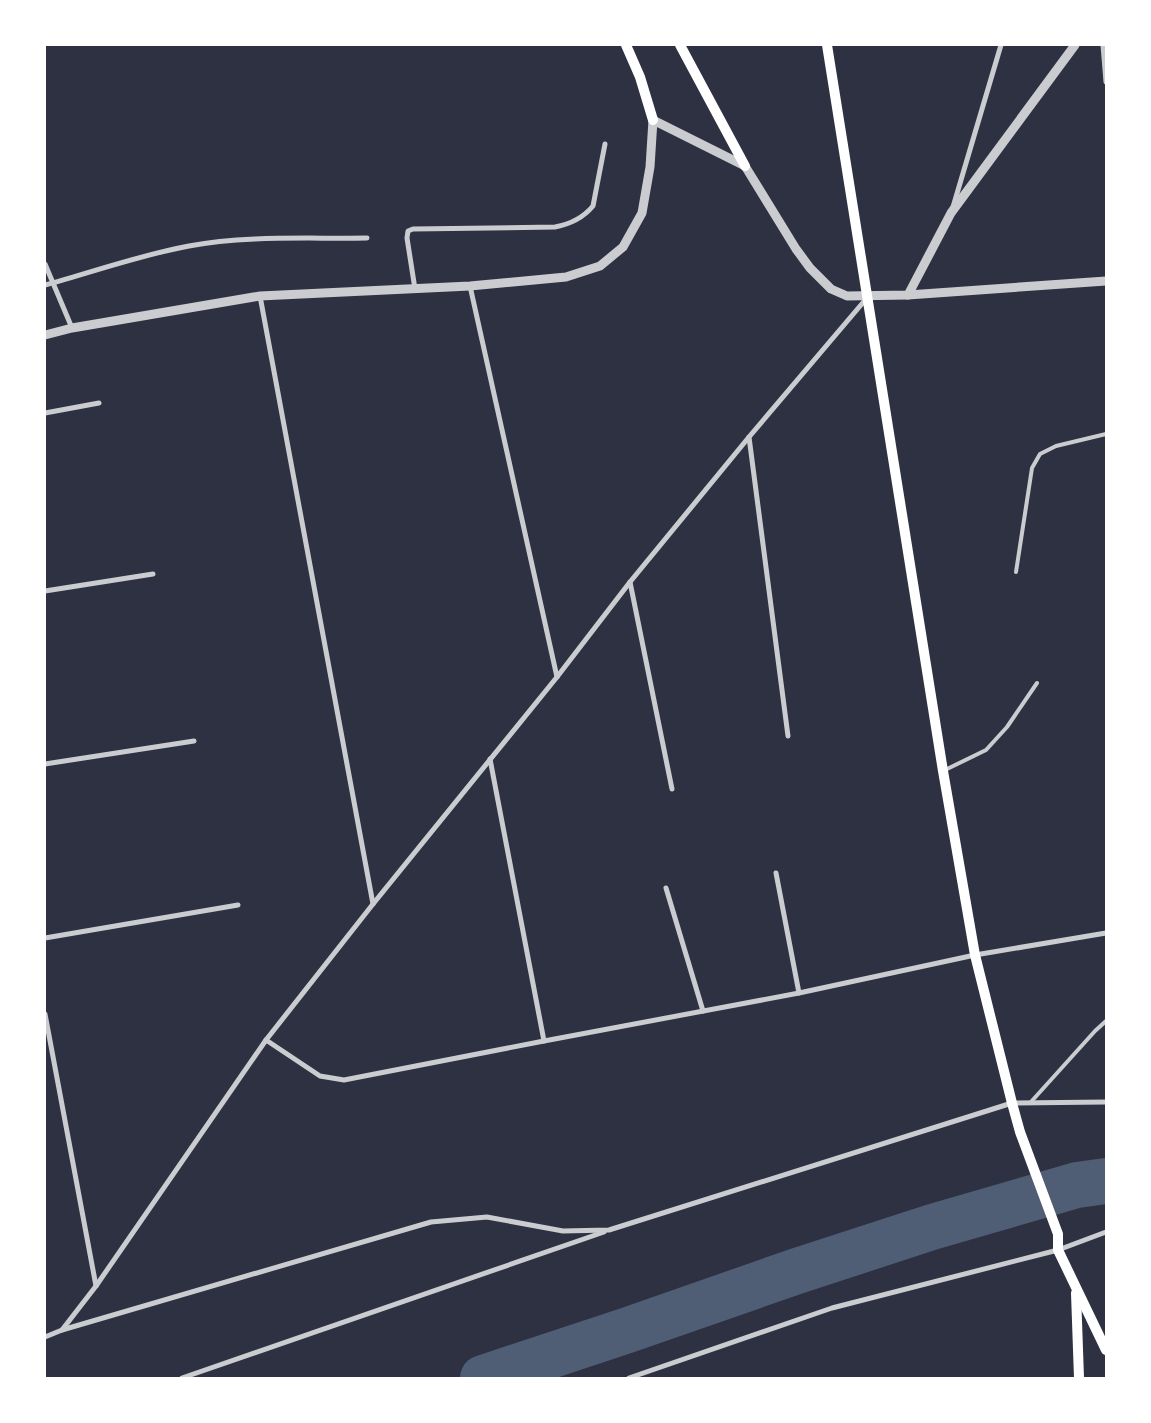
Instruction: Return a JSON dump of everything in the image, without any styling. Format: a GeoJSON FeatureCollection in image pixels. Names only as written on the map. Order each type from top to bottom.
{"type":"FeatureCollection","features":[{"type":"Feature","properties":{"kind":"main road"},"geometry":{"type":"LineString","coordinates":[[626,45],[640,77],[653,120]]}},
{"type":"Feature","properties":{"kind":"main road"},"geometry":{"type":"LineString","coordinates":[[680,45],[745,166]]}},
{"type":"Feature","properties":{"kind":"main road"},"geometry":{"type":"LineString","coordinates":[[827,45],[943,771],[975,955],[1020,1132],[1058,1234],[1058,1250],[1106,1350]]}},
{"type":"Feature","properties":{"kind":"main road"},"geometry":{"type":"LineString","coordinates":[[1076,1287],[1079,1378]]}},
{"type":"Feature","properties":{"kind":"street"},"geometry":{"type":"LineString","coordinates":[[951,212],[1001,45]]}},
{"type":"Feature","properties":{"kind":"street"},"geometry":{"type":"LineString","coordinates":[[908,295],[951,212],[1075,45]]}},
{"type":"Feature","properties":{"kind":"street"},"geometry":{"type":"LineString","coordinates":[[1103,45],[1106,82]]}},
{"type":"Feature","properties":{"kind":"street"},"geometry":{"type":"LineString","coordinates":[[45,335],[72,328],[260,296],[470,286],[566,277],[600,266],[623,247],[642,213],[650,167],[653,120],[745,166],[796,249],[810,268],[830,289],[847,296],[908,295],[1106,281]]}},
{"type":"Feature","properties":{"kind":"street"},"geometry":{"type":"LineString","coordinates":[[414,289],[407,238],[408,231],[413,228],[555,227],[567,224],[587,213],[593,206],[604,144]]}},
{"type":"Feature","properties":{"kind":"street"},"geometry":{"type":"LineString","coordinates":[[45,284],[140,256],[190,245],[240,239],[368,238]]}},
{"type":"Feature","properties":{"kind":"street"},"geometry":{"type":"LineString","coordinates":[[45,264],[72,328]]}},
{"type":"Feature","properties":{"kind":"street"},"geometry":{"type":"LineString","coordinates":[[470,286],[556,677]]}},
{"type":"Feature","properties":{"kind":"street"},"geometry":{"type":"LineString","coordinates":[[260,296],[373,904]]}},
{"type":"Feature","properties":{"kind":"street"},"geometry":{"type":"LineString","coordinates":[[62,1330],[96,1286],[266,1040],[630,582],[868,296]]}},
{"type":"Feature","properties":{"kind":"street"},"geometry":{"type":"LineString","coordinates":[[45,413],[100,402]]}},
{"type":"Feature","properties":{"kind":"street"},"geometry":{"type":"LineString","coordinates":[[749,437],[788,736]]}},
{"type":"Feature","properties":{"kind":"street"},"geometry":{"type":"LineString","coordinates":[[45,591],[153,574]]}},
{"type":"Feature","properties":{"kind":"street"},"geometry":{"type":"LineString","coordinates":[[630,582],[672,789]]}},
{"type":"Feature","properties":{"kind":"street"},"geometry":{"type":"LineString","coordinates":[[45,764],[194,741]]}},
{"type":"Feature","properties":{"kind":"street"},"geometry":{"type":"LineString","coordinates":[[490,759],[544,1041]]}},
{"type":"Feature","properties":{"kind":"street"},"geometry":{"type":"LineString","coordinates":[[776,873],[799,993]]}},
{"type":"Feature","properties":{"kind":"street"},"geometry":{"type":"LineString","coordinates":[[666,888],[702,1010]]}},
{"type":"Feature","properties":{"kind":"street"},"geometry":{"type":"LineString","coordinates":[[45,938],[238,905]]}},
{"type":"Feature","properties":{"kind":"street"},"geometry":{"type":"LineString","coordinates":[[266,1040],[320,1076],[344,1080],[702,1010],[799,993],[975,955],[1106,933]]}},
{"type":"Feature","properties":{"kind":"street"},"geometry":{"type":"LineString","coordinates":[[45,1014],[96,1286]]}},
{"type":"Feature","properties":{"kind":"street"},"geometry":{"type":"LineString","coordinates":[[182,1378],[609,1230],[1012,1103],[1106,1102]]}},
{"type":"Feature","properties":{"kind":"street"},"geometry":{"type":"LineString","coordinates":[[45,1337],[62,1330],[431,1222],[487,1217],[563,1231],[609,1230]]}},
{"type":"Feature","properties":{"kind":"street"},"geometry":{"type":"LineString","coordinates":[[629,1378],[832,1308],[1058,1250],[1106,1232]]}},
{"type":"Feature","properties":{"kind":"lane"},"geometry":{"type":"LineString","coordinates":[[1016,572],[1032,468],[1040,454],[1056,446],[1106,434]]}},
{"type":"Feature","properties":{"kind":"lane"},"geometry":{"type":"LineString","coordinates":[[943,771],[986,750],[1007,727],[1037,683]]}},
{"type":"Feature","properties":{"kind":"lane"},"geometry":{"type":"LineString","coordinates":[[1030,1103],[1095,1031],[1106,1022]]}},
{"type":"Feature","properties":{"kind":"waterway"},"geometry":{"type":"LineString","coordinates":[[483,1378],[932,1227],[1077,1185],[1106,1181]]}}]}
